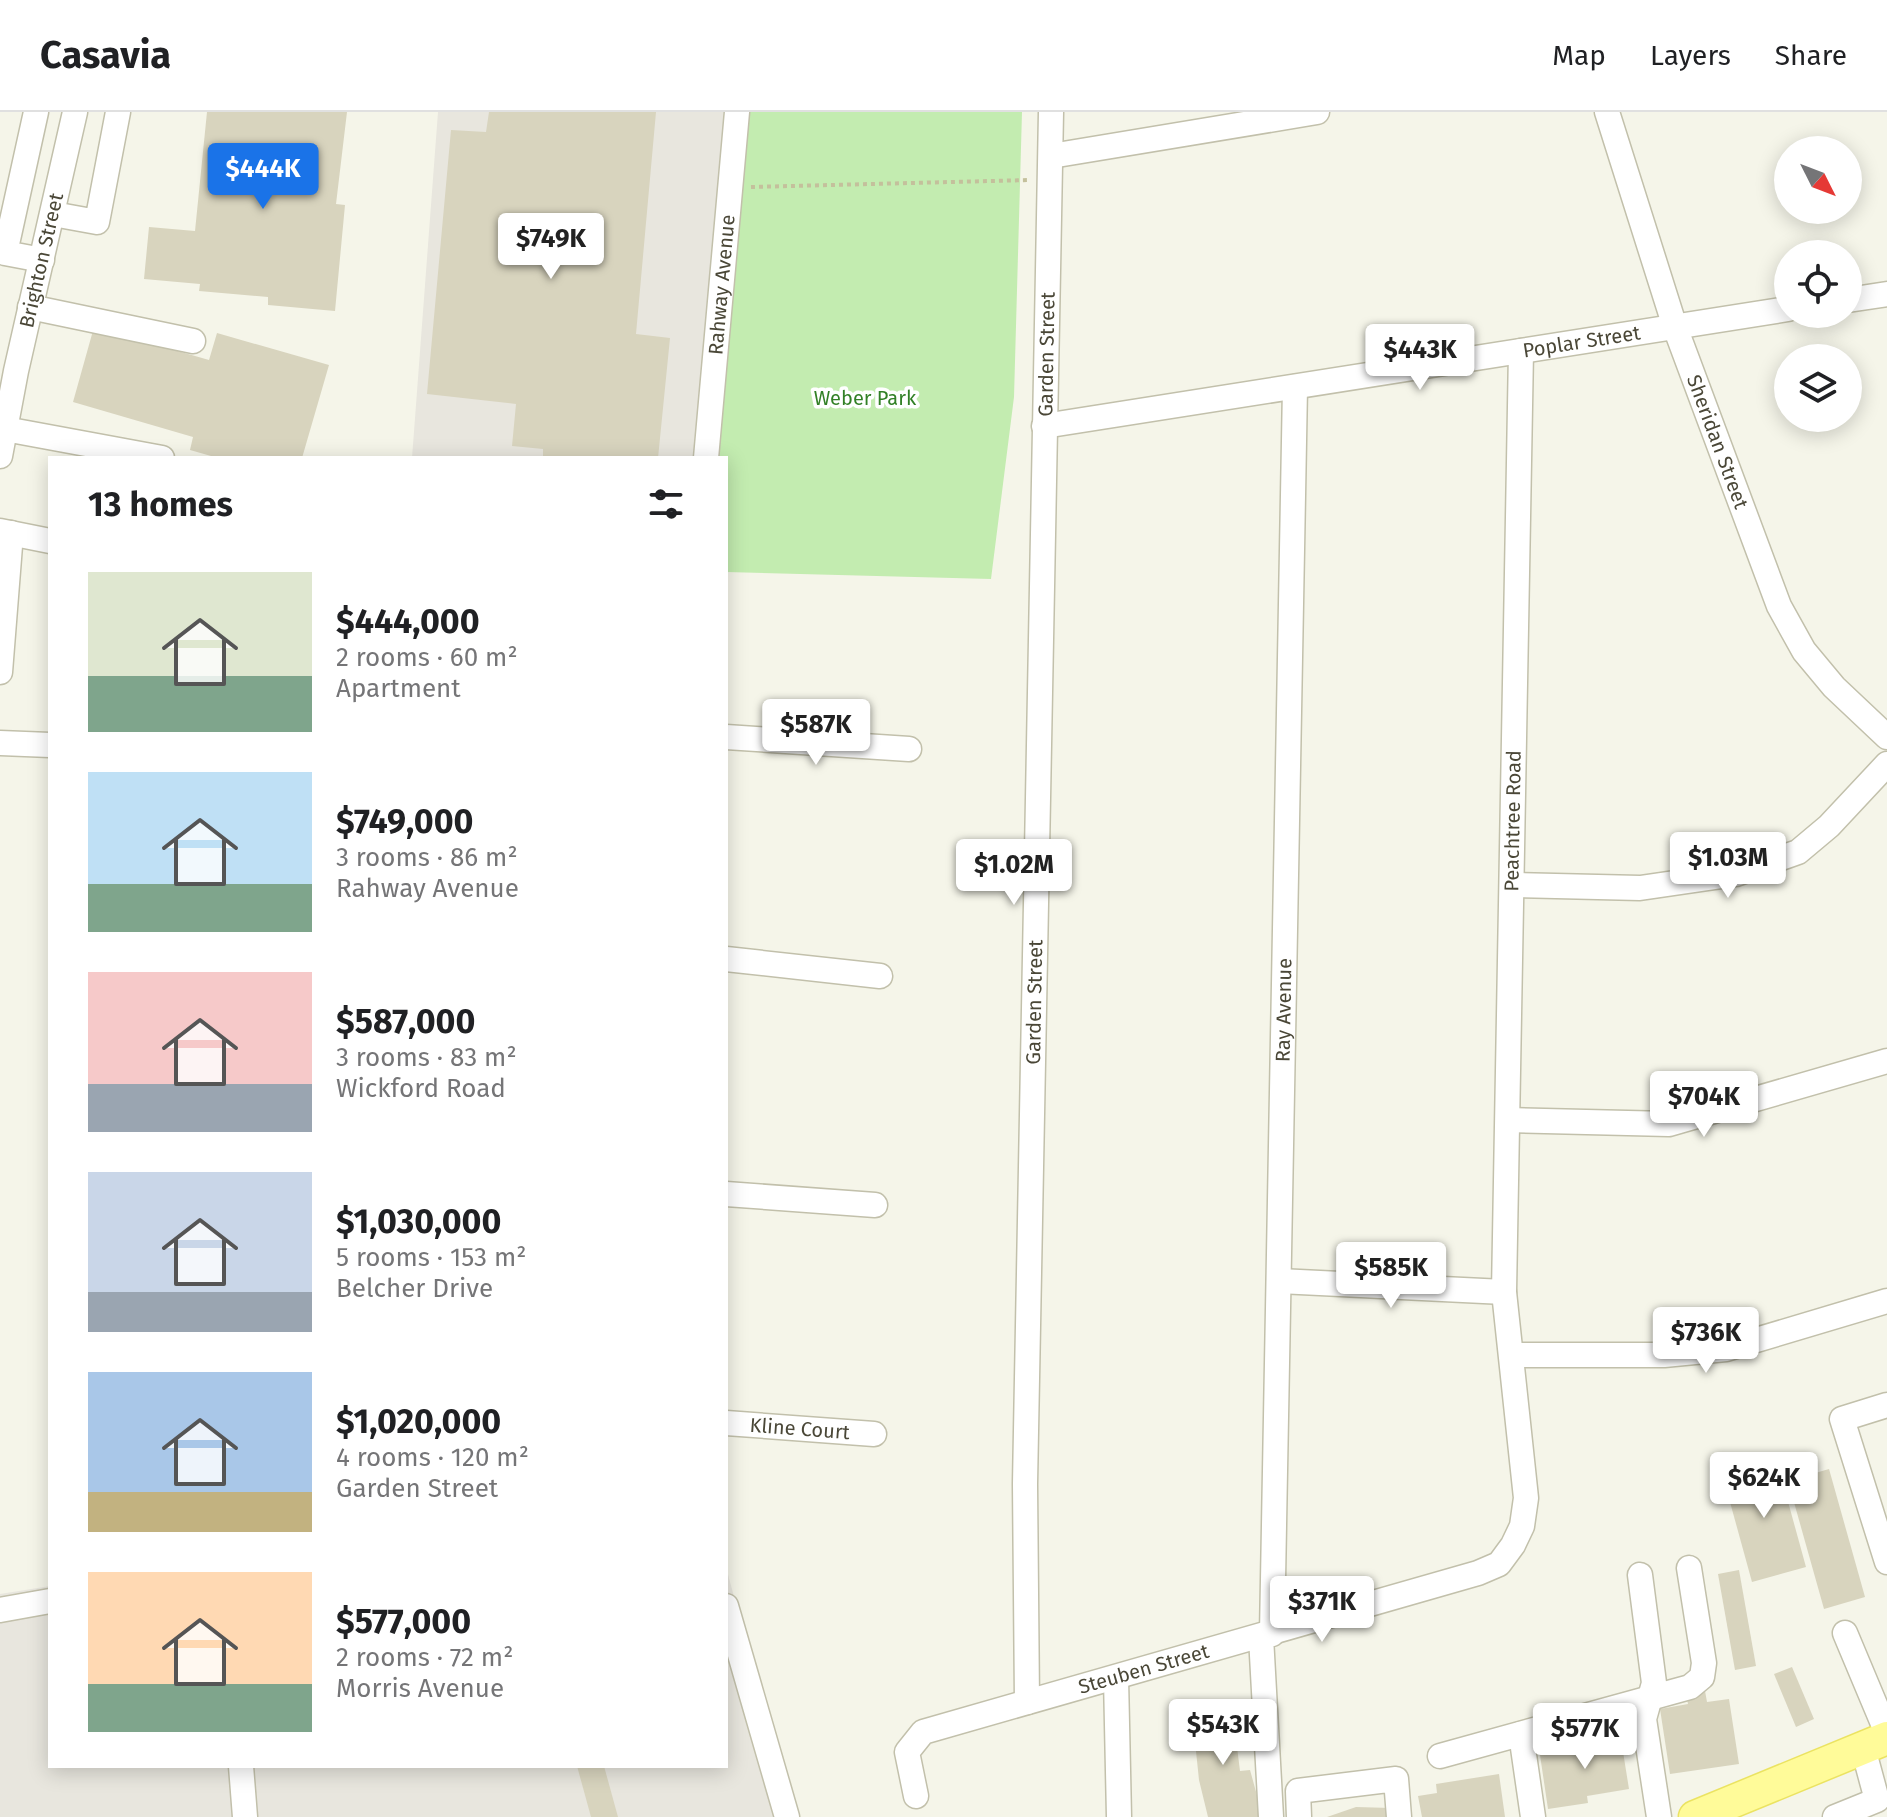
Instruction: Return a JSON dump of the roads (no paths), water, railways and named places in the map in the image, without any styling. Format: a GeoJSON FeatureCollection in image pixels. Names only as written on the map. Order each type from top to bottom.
{"type":"FeatureCollection","features":[{"type":"Feature","properties":{"kind":"main road"},"geometry":{"type":"LineString","coordinates":[[1695,1817],[1750,1808],[1879,1740]]}},
{"type":"Feature","properties":{"kind":"street"},"geometry":{"type":"LineString","coordinates":[[36,112],[5,253],[42,260]]}},
{"type":"Feature","properties":{"kind":"street","name":"Brighton Street"},"geometry":{"type":"LineString","coordinates":[[0,456],[5,429],[8,369],[30,307],[75,112]]}},
{"type":"Feature","properties":{"kind":"street"},"geometry":{"type":"LineString","coordinates":[[53,214],[97,222],[118,112]]}},
{"type":"Feature","properties":{"kind":"street","name":"Rahway Avenue"},"geometry":{"type":"LineString","coordinates":[[706,456],[737,112]]}},
{"type":"Feature","properties":{"kind":"street","name":"Garden Street"},"geometry":{"type":"LineString","coordinates":[[1027,1702],[1025,1484],[1051,112]]}},
{"type":"Feature","properties":{"kind":"street"},"geometry":{"type":"LineString","coordinates":[[1050,167],[1317,112]]}},
{"type":"Feature","properties":{"kind":"street","name":"Sheridan Street"},"geometry":{"type":"LineString","coordinates":[[1607,112],[1675,327],[1779,606],[1804,651],[1834,687],[1887,737]]}},
{"type":"Feature","properties":{"kind":"street"},"geometry":{"type":"LineString","coordinates":[[1862,298],[1887,294]]}},
{"type":"Feature","properties":{"kind":"street"},"geometry":{"type":"LineString","coordinates":[[30,307],[193,341]]}},
{"type":"Feature","properties":{"kind":"street","name":"Poplar Street"},"geometry":{"type":"LineString","coordinates":[[1044,426],[1774,311]]}},
{"type":"Feature","properties":{"kind":"street","name":"Peachtree Road"},"geometry":{"type":"LineString","coordinates":[[1512,1355],[1504,1292],[1521,351]]}},
{"type":"Feature","properties":{"kind":"street","name":"Ray Avenue"},"geometry":{"type":"LineString","coordinates":[[1271,1817],[1266,1635],[1279,1281],[1295,387]]}},
{"type":"Feature","properties":{"kind":"street"},"geometry":{"type":"LineString","coordinates":[[5,429],[151,456]]}},
{"type":"Feature","properties":{"kind":"street"},"geometry":{"type":"LineString","coordinates":[[0,672],[5,532],[48,541]]}},
{"type":"Feature","properties":{"kind":"street"},"geometry":{"type":"LineString","coordinates":[[728,737],[909,749]]}},
{"type":"Feature","properties":{"kind":"street"},"geometry":{"type":"LineString","coordinates":[[0,743],[48,745]]}},
{"type":"Feature","properties":{"kind":"street"},"geometry":{"type":"LineString","coordinates":[[1512,885],[1579,889],[1640,888],[1736,874],[1798,852],[1829,826],[1887,764]]}},
{"type":"Feature","properties":{"kind":"street"},"geometry":{"type":"LineString","coordinates":[[728,959],[880,976]]}},
{"type":"Feature","properties":{"kind":"street"},"geometry":{"type":"LineString","coordinates":[[1508,1120],[1669,1124],[1887,1061]]}},
{"type":"Feature","properties":{"kind":"street"},"geometry":{"type":"LineString","coordinates":[[728,1194],[875,1205]]}},
{"type":"Feature","properties":{"kind":"street"},"geometry":{"type":"LineString","coordinates":[[1279,1281],[1504,1292]]}},
{"type":"Feature","properties":{"kind":"street"},"geometry":{"type":"LineString","coordinates":[[1512,1355],[1664,1355],[1726,1349],[1887,1301]]}},
{"type":"Feature","properties":{"kind":"street","name":"Steuben Street"},"geometry":{"type":"LineString","coordinates":[[916,1796],[907,1752],[923,1732],[1266,1635],[1478,1573],[1499,1564],[1522,1526],[1526,1498],[1512,1355]]}},
{"type":"Feature","properties":{"kind":"street"},"geometry":{"type":"LineString","coordinates":[[1887,1405],[1842,1419],[1883,1533],[1887,1562]]}},
{"type":"Feature","properties":{"kind":"street","name":"Kline Court"},"geometry":{"type":"LineString","coordinates":[[728,1423],[874,1434]]}},
{"type":"Feature","properties":{"kind":"street"},"geometry":{"type":"LineString","coordinates":[[1440,1756],[1690,1687],[1702,1677],[1704,1663],[1689,1568]]}},
{"type":"Feature","properties":{"kind":"street"},"geometry":{"type":"LineString","coordinates":[[1640,1575],[1654,1683],[1644,1719],[1659,1817]]}},
{"type":"Feature","properties":{"kind":"street"},"geometry":{"type":"LineString","coordinates":[[0,1610],[48,1601]]}},
{"type":"Feature","properties":{"kind":"street"},"geometry":{"type":"LineString","coordinates":[[728,1613],[787,1817]]}},
{"type":"Feature","properties":{"kind":"street"},"geometry":{"type":"LineString","coordinates":[[1835,1817],[1877,1800],[1879,1740],[1845,1633]]}},
{"type":"Feature","properties":{"kind":"street"},"geometry":{"type":"LineString","coordinates":[[1116,1678],[1119,1817]]}},
{"type":"Feature","properties":{"kind":"street"},"geometry":{"type":"LineString","coordinates":[[1521,1734],[1533,1817]]}},
{"type":"Feature","properties":{"kind":"street"},"geometry":{"type":"LineString","coordinates":[[241,1768],[245,1817]]}},
{"type":"Feature","properties":{"kind":"street"},"geometry":{"type":"LineString","coordinates":[[1299,1817],[1298,1791],[1396,1779],[1399,1817]]}},
{"type":"Feature","properties":{"kind":"park label","name":"Weber Park"},"geometry":{"type":"Point","coordinates":[865,398]}}]}
